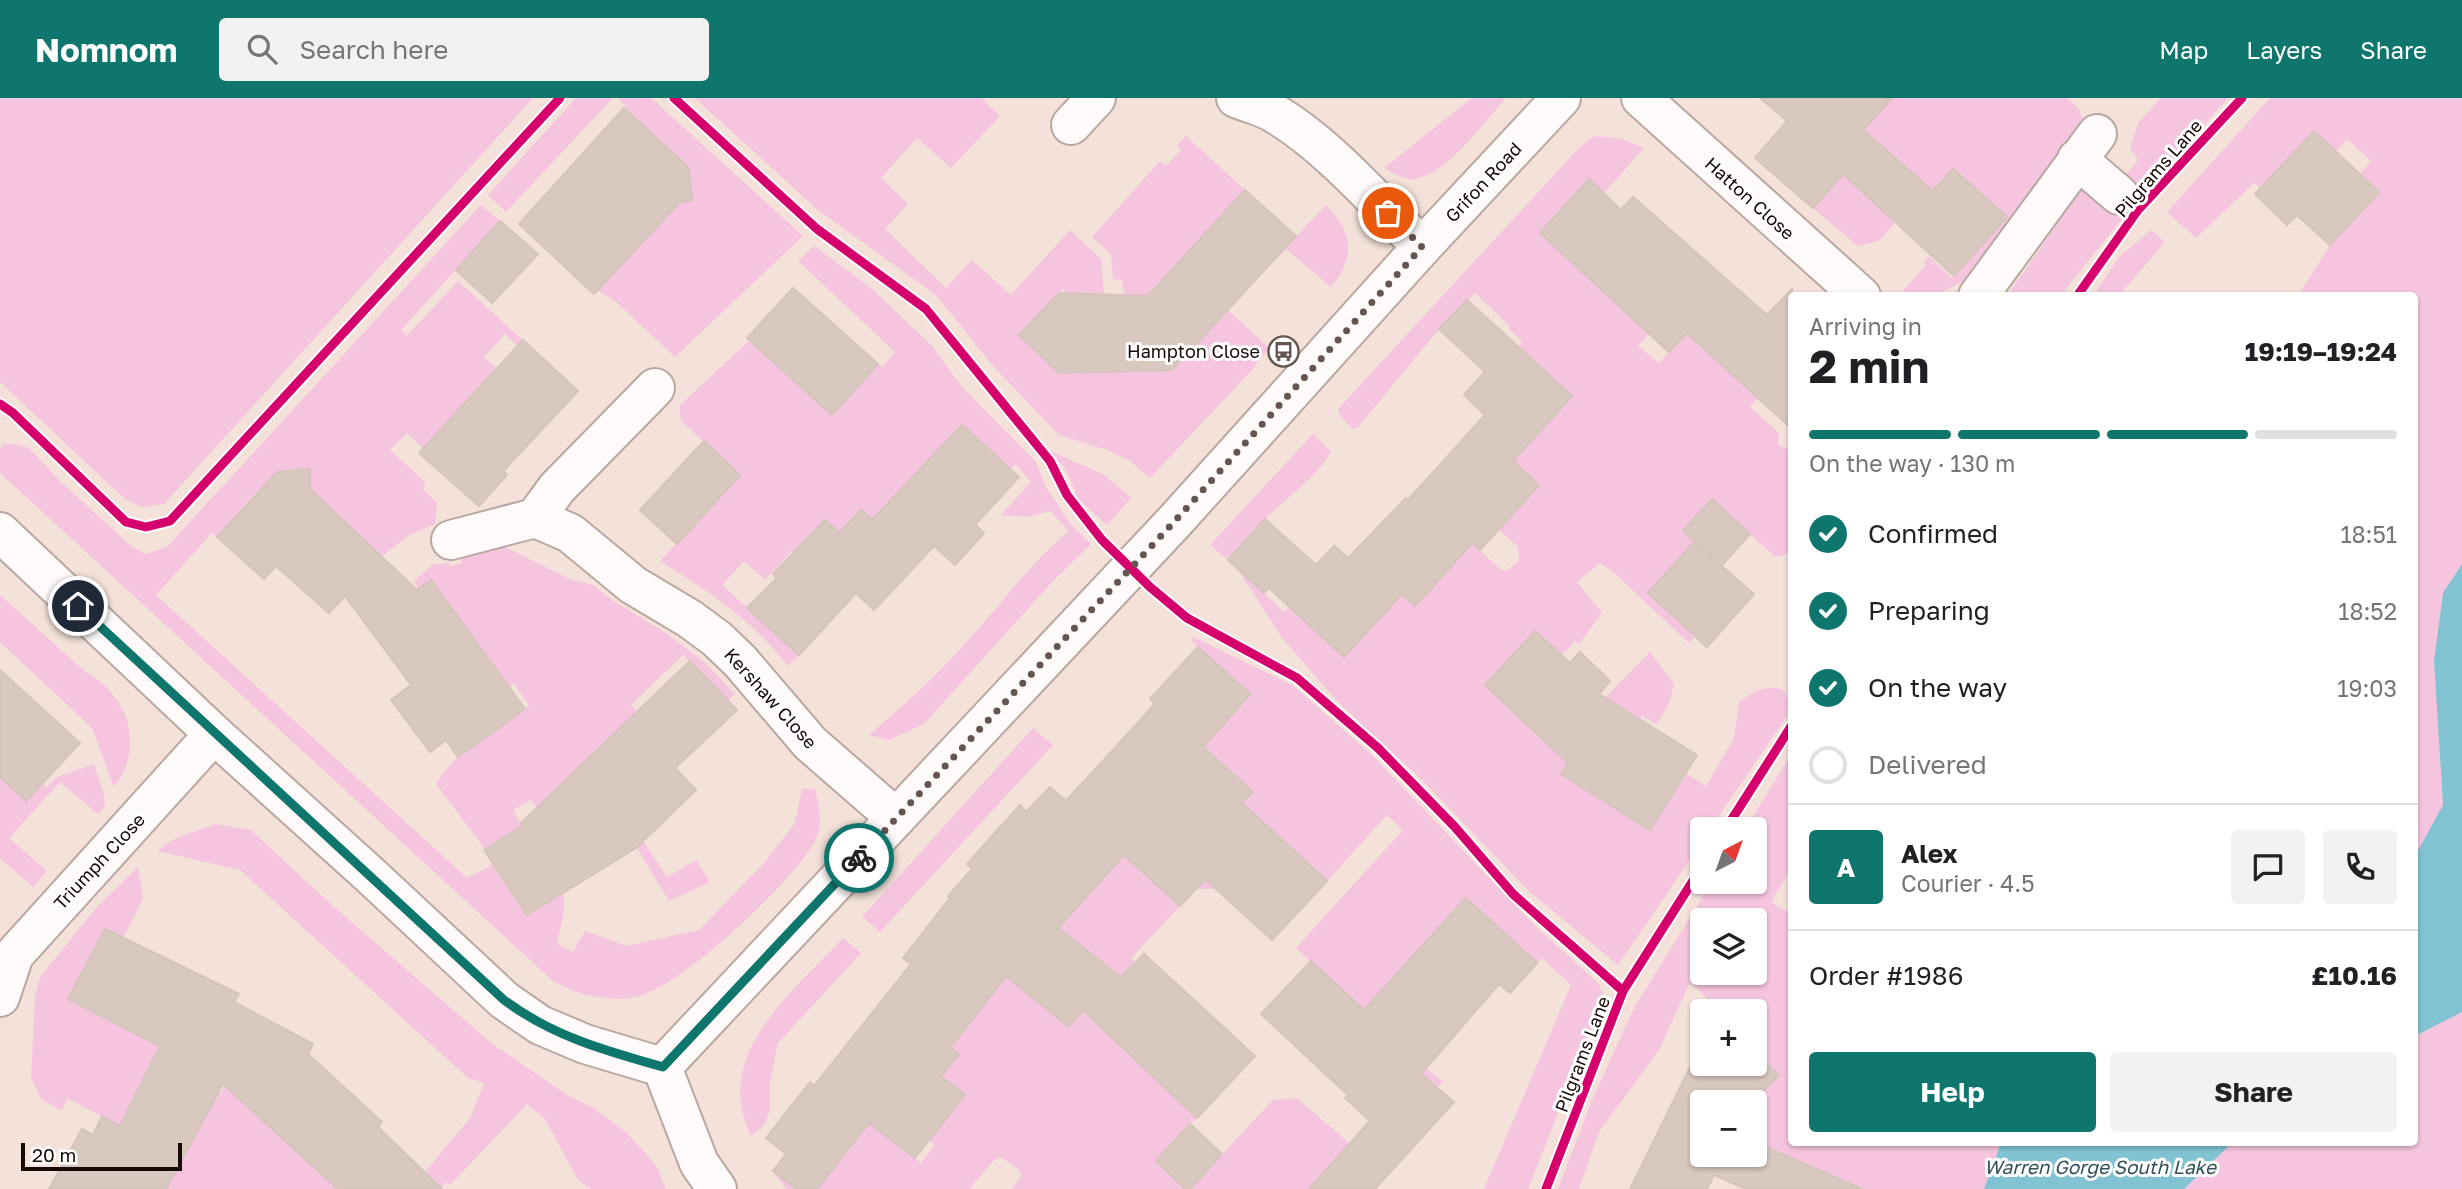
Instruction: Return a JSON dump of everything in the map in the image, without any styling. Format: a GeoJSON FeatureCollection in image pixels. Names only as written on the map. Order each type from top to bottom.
{"type":"FeatureCollection","features":[{"type":"Feature","properties":{"kind":"street"},"geometry":{"type":"LineString","coordinates":[[1236,98],[1270,111],[1296,128],[1353,178],[1422,247]]}},
{"type":"Feature","properties":{"kind":"street","name":"Grifon Road"},"geometry":{"type":"LineString","coordinates":[[663,1067],[1175,521],[1422,247],[1561,98]]}},
{"type":"Feature","properties":{"kind":"street","name":"Hatton Close"},"geometry":{"type":"LineString","coordinates":[[1641,98],[1857,292]]}},
{"type":"Feature","properties":{"kind":"street"},"geometry":{"type":"LineString","coordinates":[[1981,292],[2087,146],[2119,195]]}},
{"type":"Feature","properties":{"kind":"street"},"geometry":{"type":"LineString","coordinates":[[451,540],[535,518],[557,488],[654,388]]}},
{"type":"Feature","properties":{"kind":"street","name":"Kershaw Close"},"geometry":{"type":"LineString","coordinates":[[535,518],[570,533],[633,585],[690,619],[716,639],[740,662],[810,743],[896,818]]}},
{"type":"Feature","properties":{"kind":"street"},"geometry":{"type":"LineString","coordinates":[[0,532],[214,734],[504,1000],[540,1025],[585,1044],[663,1067],[699,1163],[717,1189]]}},
{"type":"Feature","properties":{"kind":"street","name":"Triumph Close"},"geometry":{"type":"LineString","coordinates":[[0,997],[14,956],[214,734]]}},
{"type":"Feature","properties":{"kind":"shaded area"},"geometry":{"type":"Polygon","coordinates":[[[0,98],[533,98],[164,504],[141,507],[125,499],[0,382],[0,98]]]}},
{"type":"Feature","properties":{"kind":"shaded area"},"geometry":{"type":"Polygon","coordinates":[[[576,98],[613,98],[506,212],[488,195],[576,98]]]}},
{"type":"Feature","properties":{"kind":"shaded area"},"geometry":{"type":"Polygon","coordinates":[[[618,98],[651,98],[803,236],[675,357],[614,300],[578,279],[605,248],[622,264],[646,238],[654,195],[684,202],[691,193],[690,179],[618,98]]]}},
{"type":"Feature","properties":{"kind":"shaded area"},"geometry":{"type":"Polygon","coordinates":[[[695,98],[981,98],[1000,116],[951,168],[917,138],[881,178],[908,204],[885,229],[946,288],[972,260],[1011,295],[1070,230],[1101,259],[1104,295],[1084,309],[1063,289],[1019,335],[1059,373],[1172,370],[1209,329],[1143,308],[1126,308],[1122,280],[1113,279],[1111,254],[1092,237],[1160,161],[1166,166],[1181,150],[1177,145],[1186,136],[1245,190],[1168,275],[1218,321],[1228,310],[1269,348],[1252,370],[1150,478],[1130,461],[1107,450],[1059,435],[993,366],[936,295],[819,211],[695,98]]]}},
{"type":"Feature","properties":{"kind":"shaded area"},"geometry":{"type":"Polygon","coordinates":[[[1472,98],[1506,98],[1452,158],[1426,176],[1414,179],[1398,176],[1384,168],[1472,98]]]}},
{"type":"Feature","properties":{"kind":"shaded area"},"geometry":{"type":"Polygon","coordinates":[[[1826,98],[2067,98],[2079,109],[2082,118],[2009,225],[1967,279],[1942,292],[1903,291],[1926,265],[1924,262],[1929,256],[1952,278],[2006,217],[1904,224],[1898,219],[1879,241],[1858,246],[1813,208],[1873,139],[1826,98]]]}},
{"type":"Feature","properties":{"kind":"shaded area"},"geometry":{"type":"Polygon","coordinates":[[[2161,98],[2228,98],[2144,191],[2126,174],[2138,160],[2130,148],[2138,123],[2161,98]]]}},
{"type":"Feature","properties":{"kind":"shaded area"},"geometry":{"type":"Polygon","coordinates":[[[2270,98],[2462,98],[2462,564],[2443,593],[2434,661],[2443,805],[2418,851],[2418,292],[2301,292],[2330,245],[2379,192],[2360,174],[2371,161],[2347,139],[2336,151],[2314,131],[2260,188],[2254,183],[2196,238],[2167,212],[2270,98]]]}},
{"type":"Feature","properties":{"kind":"shaded area"},"geometry":{"type":"Polygon","coordinates":[[[1594,136],[1622,139],[1644,148],[1604,193],[1589,180],[1656,325],[1638,346],[1659,363],[1726,290],[1788,356],[1788,364],[1750,407],[1779,433],[1778,445],[1788,449],[1788,552],[1774,556],[1712,499],[1683,530],[1695,541],[1648,593],[1695,636],[1689,643],[1611,570],[1600,563],[1577,582],[1602,613],[1579,644],[1575,641],[1561,655],[1535,631],[1485,685],[1550,746],[1590,703],[1595,708],[1650,652],[1674,684],[1670,701],[1657,724],[1642,716],[1632,731],[1600,711],[1561,774],[1685,773],[1706,786],[1734,738],[1739,702],[1760,690],[1784,690],[1788,701],[1787,716],[1718,817],[1690,817],[1690,860],[1618,965],[1529,891],[1418,776],[1339,703],[1282,638],[1237,568],[1284,612],[1290,607],[1344,656],[1354,551],[1415,606],[1463,553],[1424,499],[1500,569],[1506,571],[1519,561],[1518,547],[1499,530],[1539,485],[1480,430],[1524,449],[1572,396],[1519,346],[1522,341],[1508,328],[1510,326],[1475,293],[1439,329],[1359,426],[1353,429],[1340,416],[1338,409],[1579,148],[1594,136]]]}},
{"type":"Feature","properties":{"kind":"shaded area"},"geometry":{"type":"Polygon","coordinates":[[[2085,184],[2125,215],[2063,292],[2010,292],[2085,184]]]}},
{"type":"Feature","properties":{"kind":"shaded area"},"geometry":{"type":"Polygon","coordinates":[[[481,205],[500,221],[401,330],[407,336],[458,281],[527,344],[522,350],[505,334],[484,357],[501,372],[423,448],[407,433],[390,450],[426,483],[422,488],[437,503],[435,524],[409,535],[382,556],[350,526],[335,542],[311,497],[310,479],[299,470],[286,473],[263,486],[217,537],[212,533],[156,595],[467,878],[494,864],[527,915],[564,891],[564,911],[557,944],[573,952],[585,931],[626,946],[699,930],[765,862],[795,823],[802,789],[815,789],[820,815],[818,835],[803,859],[761,906],[707,954],[656,989],[636,997],[615,999],[593,996],[553,981],[0,473],[0,448],[4,444],[29,448],[61,482],[132,547],[146,554],[167,547],[481,205]]]}},
{"type":"Feature","properties":{"kind":"shaded area"},"geometry":{"type":"Polygon","coordinates":[[[1326,205],[1342,225],[1348,245],[1345,265],[1331,287],[1285,248],[1326,205]]]}},
{"type":"Feature","properties":{"kind":"shaded area"},"geometry":{"type":"Polygon","coordinates":[[[2151,230],[2165,242],[2122,292],[2096,292],[2119,257],[2151,230]]]}},
{"type":"Feature","properties":{"kind":"shaded area"},"geometry":{"type":"Polygon","coordinates":[[[814,246],[871,288],[932,346],[961,386],[1036,462],[1045,485],[1070,524],[1091,544],[1053,581],[924,724],[889,740],[869,735],[941,669],[1027,572],[1069,531],[1050,511],[1027,517],[1001,515],[1031,482],[1016,464],[1011,469],[962,425],[909,555],[862,510],[839,533],[824,520],[807,539],[856,593],[848,603],[792,551],[765,580],[744,561],[722,585],[799,655],[788,666],[745,621],[660,561],[740,475],[681,421],[679,406],[750,340],[832,415],[878,364],[882,367],[895,352],[798,261],[814,246]]]}},
{"type":"Feature","properties":{"kind":"shaded area"},"geometry":{"type":"Polygon","coordinates":[[[1313,434],[1331,452],[1317,471],[1265,519],[1228,560],[1210,545],[1313,434]]]}},
{"type":"Feature","properties":{"kind":"shaded area"},"geometry":{"type":"Polygon","coordinates":[[[1050,451],[1103,474],[1131,498],[1107,525],[1079,500],[1066,470],[1050,451]]]}},
{"type":"Feature","properties":{"kind":"shaded area"},"geometry":{"type":"Polygon","coordinates":[[[505,547],[570,579],[593,585],[703,661],[735,694],[727,701],[683,655],[631,705],[684,760],[675,768],[541,813],[531,800],[513,810],[522,826],[485,849],[436,784],[466,750],[529,705],[514,684],[489,703],[468,631],[431,580],[418,589],[414,581],[432,565],[449,563],[450,566],[462,563],[462,558],[505,547]]]}},
{"type":"Feature","properties":{"kind":"shaded area"},"geometry":{"type":"Polygon","coordinates":[[[0,595],[76,664],[105,686],[118,702],[129,726],[130,751],[127,763],[114,787],[92,728],[0,642],[0,595]]]}},
{"type":"Feature","properties":{"kind":"shaded area"},"geometry":{"type":"Polygon","coordinates":[[[1193,637],[1292,685],[1371,754],[1535,926],[1598,983],[1604,997],[1528,1189],[1484,1189],[1571,985],[1542,958],[1537,963],[1465,899],[1416,953],[1460,993],[1426,1068],[1443,1082],[1437,1088],[1370,1025],[1325,1074],[1290,1042],[1290,1023],[1329,979],[1296,948],[1403,830],[1387,815],[1327,881],[1275,834],[1220,893],[1215,889],[1195,889],[1237,809],[1252,792],[1202,747],[1250,694],[1191,640],[1193,637]]]}},
{"type":"Feature","properties":{"kind":"shaded area"},"geometry":{"type":"Polygon","coordinates":[[[1033,728],[1053,745],[880,932],[862,917],[1033,728]]]}},
{"type":"Feature","properties":{"kind":"shaded area"},"geometry":{"type":"Polygon","coordinates":[[[1788,759],[1788,874],[1771,902],[1788,913],[1788,1146],[2000,1146],[1984,1189],[1792,1189],[1803,1163],[1767,1147],[1767,1090],[1765,1090],[1779,1075],[1767,1064],[1767,999],[1708,999],[1693,985],[1767,985],[1767,908],[1696,908],[1705,894],[1768,894],[1768,817],[1752,817],[1788,759]]]}},
{"type":"Feature","properties":{"kind":"shaded area"},"geometry":{"type":"Polygon","coordinates":[[[94,764],[105,799],[104,808],[98,814],[60,782],[9,838],[47,871],[33,887],[0,858],[0,777],[47,787],[57,777],[94,764]]]}},
{"type":"Feature","properties":{"kind":"shaded area"},"geometry":{"type":"Polygon","coordinates":[[[628,818],[667,877],[696,860],[710,882],[669,901],[621,821],[628,818]]]}},
{"type":"Feature","properties":{"kind":"shaded area"},"geometry":{"type":"Polygon","coordinates":[[[215,824],[251,830],[334,907],[490,1042],[626,1132],[656,1165],[666,1189],[591,1189],[578,1180],[545,1119],[527,1104],[450,1185],[447,1182],[440,1189],[433,1189],[438,1184],[425,1172],[470,1118],[484,1083],[468,1078],[240,870],[157,851],[172,840],[215,824]]]}},
{"type":"Feature","properties":{"kind":"shaded area"},"geometry":{"type":"Polygon","coordinates":[[[997,829],[1079,904],[1103,878],[1081,859],[1102,835],[1180,906],[1131,958],[1135,962],[1087,1014],[1198,1117],[1190,1124],[1187,1189],[1012,1189],[1021,1177],[1020,1170],[1002,1158],[995,1159],[969,1189],[786,1189],[773,1171],[786,1154],[823,1182],[866,1126],[824,1088],[921,1163],[935,1145],[870,1095],[933,1135],[965,1096],[941,1076],[958,1054],[950,1048],[1001,982],[940,924],[1069,1027],[1084,1009],[1043,976],[1050,893],[990,838],[997,829]]]}},
{"type":"Feature","properties":{"kind":"shaded area"},"geometry":{"type":"Polygon","coordinates":[[[138,867],[143,899],[123,938],[105,929],[68,999],[134,1033],[166,973],[197,1082],[220,1094],[225,1085],[340,1189],[164,1189],[182,1159],[67,1098],[62,1111],[41,1099],[31,1078],[35,996],[40,977],[97,907],[138,867]]]}},
{"type":"Feature","properties":{"kind":"shaded area"},"geometry":{"type":"Polygon","coordinates":[[[1690,918],[1690,982],[1659,1050],[1599,1132],[1579,1189],[1558,1189],[1593,1098],[1634,1008],[1690,918]]]}},
{"type":"Feature","properties":{"kind":"shaded area"},"geometry":{"type":"Polygon","coordinates":[[[843,938],[861,953],[778,1043],[770,1082],[770,1111],[764,1125],[751,1136],[741,1106],[741,1078],[749,1052],[781,1003],[843,938]]]}},
{"type":"Feature","properties":{"kind":"shaded area"},"geometry":{"type":"Polygon","coordinates":[[[2462,1012],[2462,1189],[2184,1189],[2229,1146],[2418,1146],[2418,1034],[2462,1012]]]}},
{"type":"Feature","properties":{"kind":"shaded area"},"geometry":{"type":"Polygon","coordinates":[[[1297,1098],[1350,1144],[1309,1189],[1190,1189],[1273,1100],[1297,1098]]]}},
{"type":"Feature","properties":{"kind":"water"},"geometry":{"type":"Polygon","coordinates":[[[2462,564],[2462,1012],[2418,1034],[2418,851],[2443,805],[2434,661],[2443,593],[2462,564]]]}},
{"type":"Feature","properties":{"kind":"water","name":"Warren Gorge South Lake"},"geometry":{"type":"Polygon","coordinates":[[[2000,1146],[2229,1146],[2184,1189],[1984,1189],[2000,1146]]]}},
{"type":"Feature","properties":{"kind":"building"},"geometry":{"type":"Polygon","coordinates":[[[1760,98],[1892,98],[1863,130],[1933,191],[1953,169],[2007,217],[1954,276],[1843,174],[1813,208],[1755,158],[1787,121],[1760,98]]]}},
{"type":"Feature","properties":{"kind":"building"},"geometry":{"type":"Polygon","coordinates":[[[624,108],[689,168],[692,200],[679,203],[594,294],[519,224],[624,108]]]}},
{"type":"Feature","properties":{"kind":"building"},"geometry":{"type":"Polygon","coordinates":[[[2314,131],[2379,192],[2330,245],[2297,215],[2287,225],[2255,194],[2314,131]]]}},
{"type":"Feature","properties":{"kind":"building"},"geometry":{"type":"Polygon","coordinates":[[[1589,179],[1621,210],[1633,197],[1767,315],[1788,293],[1788,425],[1687,333],[1669,352],[1540,233],[1589,179]]]}},
{"type":"Feature","properties":{"kind":"building"},"geometry":{"type":"Polygon","coordinates":[[[1245,190],[1296,236],[1172,370],[1059,373],[1019,335],[1059,293],[1148,296],[1245,190]]]}},
{"type":"Feature","properties":{"kind":"building"},"geometry":{"type":"Polygon","coordinates":[[[500,221],[538,254],[492,303],[456,270],[500,221]]]}},
{"type":"Feature","properties":{"kind":"building"},"geometry":{"type":"Polygon","coordinates":[[[793,288],[878,364],[832,415],[747,338],[793,288]]]}},
{"type":"Feature","properties":{"kind":"building"},"geometry":{"type":"Polygon","coordinates":[[[1467,300],[1572,396],[1513,461],[1539,485],[1480,550],[1472,543],[1415,606],[1402,594],[1344,657],[1269,588],[1264,593],[1228,560],[1265,519],[1316,565],[1334,546],[1348,558],[1406,498],[1408,500],[1485,415],[1464,395],[1485,372],[1439,329],[1467,300]]]}},
{"type":"Feature","properties":{"kind":"building"},"geometry":{"type":"Polygon","coordinates":[[[523,340],[578,391],[503,471],[507,475],[479,506],[419,453],[523,340]]]}},
{"type":"Feature","properties":{"kind":"building"},"geometry":{"type":"Polygon","coordinates":[[[962,425],[1019,477],[975,525],[984,533],[955,565],[934,546],[874,610],[856,593],[799,655],[747,608],[777,578],[773,574],[825,520],[839,533],[861,510],[872,520],[962,425]]]}},
{"type":"Feature","properties":{"kind":"building"},"geometry":{"type":"Polygon","coordinates":[[[704,441],[740,475],[677,544],[640,510],[704,441]]]}},
{"type":"Feature","properties":{"kind":"building"},"geometry":{"type":"Polygon","coordinates":[[[310,469],[310,489],[417,590],[431,580],[525,709],[458,757],[446,740],[430,752],[391,700],[411,685],[345,596],[329,613],[276,566],[264,579],[217,537],[277,472],[310,469]]]}},
{"type":"Feature","properties":{"kind":"building"},"geometry":{"type":"Polygon","coordinates":[[[1712,499],[1750,534],[1722,565],[1683,531],[1712,499]]]}},
{"type":"Feature","properties":{"kind":"building"},"geometry":{"type":"Polygon","coordinates":[[[1694,542],[1754,594],[1707,647],[1648,593],[1694,542]]]}},
{"type":"Feature","properties":{"kind":"building"},"geometry":{"type":"Polygon","coordinates":[[[1535,631],[1570,663],[1580,652],[1610,681],[1599,694],[1697,755],[1650,830],[1561,774],[1568,763],[1485,685],[1535,631]]]}},
{"type":"Feature","properties":{"kind":"building"},"geometry":{"type":"Polygon","coordinates":[[[1198,647],[1250,694],[1203,747],[1253,792],[1242,803],[1327,881],[1272,940],[1205,879],[1180,906],[1124,855],[1058,928],[1121,977],[1144,954],[1255,1056],[1197,1118],[1083,1010],[1069,1027],[1006,976],[950,1048],[959,1054],[941,1076],[965,1095],[915,1158],[869,1123],[817,1189],[796,1189],[773,1171],[786,1154],[766,1138],[810,1082],[814,1086],[911,964],[903,958],[950,898],[948,896],[972,869],[967,864],[1020,805],[1026,812],[1050,787],[1066,801],[1155,704],[1150,699],[1198,647]]]}},
{"type":"Feature","properties":{"kind":"building"},"geometry":{"type":"Polygon","coordinates":[[[690,661],[737,710],[675,768],[696,790],[636,848],[527,915],[484,850],[522,826],[521,823],[690,661]]]}},
{"type":"Feature","properties":{"kind":"building"},"geometry":{"type":"Polygon","coordinates":[[[0,670],[80,743],[26,801],[0,777],[0,670]]]}},
{"type":"Feature","properties":{"kind":"building"},"geometry":{"type":"Polygon","coordinates":[[[1466,898],[1537,963],[1510,993],[1499,984],[1421,1074],[1454,1102],[1375,1189],[1309,1189],[1370,1121],[1345,1098],[1348,1095],[1261,1014],[1311,961],[1364,1010],[1466,898]]]}},
{"type":"Feature","properties":{"kind":"building"},"geometry":{"type":"Polygon","coordinates":[[[105,929],[239,994],[234,1002],[313,1044],[308,1054],[382,1122],[378,1127],[442,1189],[338,1189],[223,1084],[166,1189],[49,1189],[82,1129],[93,1135],[102,1116],[120,1126],[160,1046],[68,999],[105,929]]]}},
{"type":"Feature","properties":{"kind":"building"},"geometry":{"type":"Polygon","coordinates":[[[1767,1064],[1779,1075],[1765,1090],[1690,1090],[1690,1167],[1767,1167],[1767,1147],[1862,1189],[1746,1189],[1714,1175],[1707,1189],[1630,1189],[1690,1067],[1690,1076],[1767,1076],[1767,1064]]]}},
{"type":"Feature","properties":{"kind":"building"},"geometry":{"type":"Polygon","coordinates":[[[1190,1124],[1222,1154],[1190,1189],[1185,1189],[1156,1161],[1190,1124]]]}},
{"type":"Feature","properties":{"kind":"cycle path"},"geometry":{"type":"LineString","coordinates":[[0,404],[13,413],[126,522],[146,527],[170,521],[560,98]]}},
{"type":"Feature","properties":{"kind":"cycle path","name":"Pilgrams Lane"},"geometry":{"type":"LineString","coordinates":[[674,98],[817,229],[926,309],[1050,461],[1067,495],[1102,540],[1150,587],[1187,618],[1297,678],[1378,748],[1454,826],[1513,894],[1623,991]]}},
{"type":"Feature","properties":{"kind":"cycle path","name":"Pilgrams Lane"},"geometry":{"type":"LineString","coordinates":[[2080,292],[2138,210],[2242,98]]}},
{"type":"Feature","properties":{"kind":"cycle path"},"geometry":{"type":"LineString","coordinates":[[1733,817],[1788,731]]}},
{"type":"Feature","properties":{"kind":"cycle path","name":"Pilgrams Lane"},"geometry":{"type":"LineString","coordinates":[[1546,1189],[1623,991],[1690,885]]}},
{"type":"Feature","properties":{"kind":"way so far"},"geometry":{"type":"LineString","coordinates":[[859,858],[1175,521],[1422,247],[1388,213]]}},
{"type":"Feature","properties":{"kind":"place","name":"Hampton Close"},"geometry":{"type":"Point","coordinates":[1283,351]}},
{"type":"Feature","properties":{"kind":"route"},"geometry":{"type":"LineString","coordinates":[[78,606],[504,1000],[540,1025],[585,1044],[663,1067],[859,858]]}}]}
